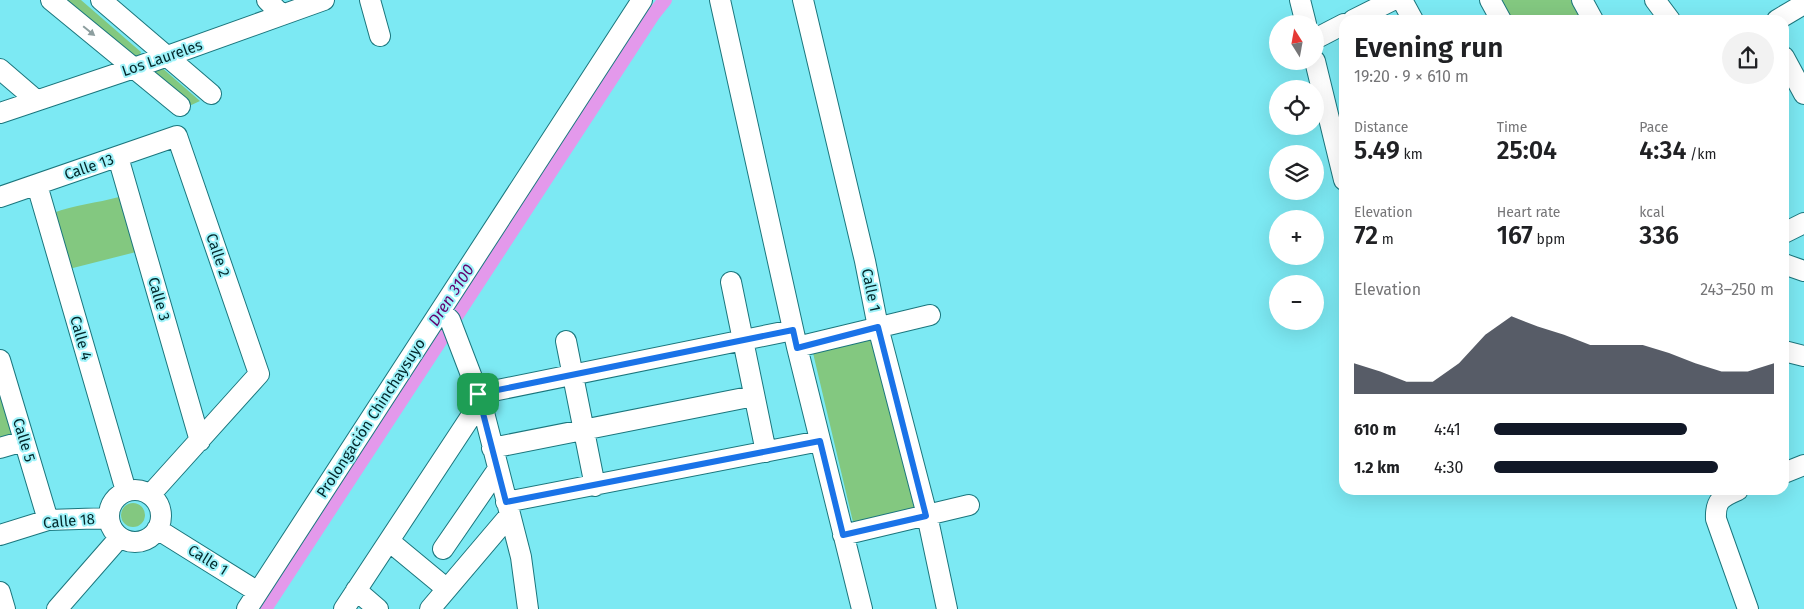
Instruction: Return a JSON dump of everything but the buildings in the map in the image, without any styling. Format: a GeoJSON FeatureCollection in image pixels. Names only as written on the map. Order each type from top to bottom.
{"type":"FeatureCollection","features":[{"type":"Feature","properties":{"kind":"street"},"geometry":{"type":"LineString","coordinates":[[51,0],[180,106]]}},
{"type":"Feature","properties":{"kind":"street"},"geometry":{"type":"LineString","coordinates":[[101,0],[211,94]]}},
{"type":"Feature","properties":{"kind":"street"},"geometry":{"type":"LineString","coordinates":[[267,0],[279,8]]}},
{"type":"Feature","properties":{"kind":"street","name":"Los Laureles"},"geometry":{"type":"LineString","coordinates":[[0,113],[168,56],[279,8],[324,0]]}},
{"type":"Feature","properties":{"kind":"street"},"geometry":{"type":"LineString","coordinates":[[370,0],[380,36]]}},
{"type":"Feature","properties":{"kind":"street","name":"Prolongación Chinchaysuyo"},"geometry":{"type":"LineString","coordinates":[[247,609],[449,322],[642,0]]}},
{"type":"Feature","properties":{"kind":"street"},"geometry":{"type":"LineString","coordinates":[[720,0],[795,339],[862,609]]}},
{"type":"Feature","properties":{"kind":"street","name":"Calle 1"},"geometry":{"type":"LineString","coordinates":[[803,0],[878,327],[926,516],[947,609]]}},
{"type":"Feature","properties":{"kind":"street"},"geometry":{"type":"LineString","coordinates":[[1300,0],[1304,15]]}},
{"type":"Feature","properties":{"kind":"street"},"geometry":{"type":"LineString","coordinates":[[1363,15],[1393,0]]}},
{"type":"Feature","properties":{"kind":"street"},"geometry":{"type":"LineString","coordinates":[[1402,0],[1410,15]]}},
{"type":"Feature","properties":{"kind":"street"},"geometry":{"type":"LineString","coordinates":[[1490,0],[1498,15]]}},
{"type":"Feature","properties":{"kind":"street"},"geometry":{"type":"LineString","coordinates":[[1582,0],[1590,15]]}},
{"type":"Feature","properties":{"kind":"street"},"geometry":{"type":"LineString","coordinates":[[1785,15],[1804,4]]}},
{"type":"Feature","properties":{"kind":"street"},"geometry":{"type":"LineString","coordinates":[[1324,34],[1339,27]]}},
{"type":"Feature","properties":{"kind":"street"},"geometry":{"type":"LineString","coordinates":[[1789,66],[1804,94]]}},
{"type":"Feature","properties":{"kind":"street"},"geometry":{"type":"LineString","coordinates":[[0,69],[36,100]]}},
{"type":"Feature","properties":{"kind":"street"},"geometry":{"type":"LineString","coordinates":[[1317,70],[1339,161]]}},
{"type":"Feature","properties":{"kind":"street","name":"Calle 13"},"geometry":{"type":"LineString","coordinates":[[0,198],[177,136]]}},
{"type":"Feature","properties":{"kind":"street","name":"Calle 2"},"geometry":{"type":"LineString","coordinates":[[177,136],[259,374],[200,441]]}},
{"type":"Feature","properties":{"kind":"street","name":"Calle 3"},"geometry":{"type":"LineString","coordinates":[[118,157],[200,441]]}},
{"type":"Feature","properties":{"kind":"street","name":"Calle 4"},"geometry":{"type":"LineString","coordinates":[[36,185],[126,491]]}},
{"type":"Feature","properties":{"kind":"street"},"geometry":{"type":"LineString","coordinates":[[1789,266],[1804,271]]}},
{"type":"Feature","properties":{"kind":"street"},"geometry":{"type":"LineString","coordinates":[[731,282],[766,452]]}},
{"type":"Feature","properties":{"kind":"street"},"geometry":{"type":"LineString","coordinates":[[344,609],[480,398],[573,375],[743,340],[795,339],[878,327],[930,315]]}},
{"type":"Feature","properties":{"kind":"street"},"geometry":{"type":"LineString","coordinates":[[449,322],[480,398],[521,557],[528,609]]}},
{"type":"Feature","properties":{"kind":"street"},"geometry":{"type":"LineString","coordinates":[[566,341],[595,486]]}},
{"type":"Feature","properties":{"kind":"street"},"geometry":{"type":"LineString","coordinates":[[1789,352],[1804,356]]}},
{"type":"Feature","properties":{"kind":"street","name":"Calle 5"},"geometry":{"type":"LineString","coordinates":[[0,360],[48,520]]}},
{"type":"Feature","properties":{"kind":"street"},"geometry":{"type":"LineString","coordinates":[[492,448],[754,396]]}},
{"type":"Feature","properties":{"kind":"street"},"geometry":{"type":"LineString","coordinates":[[0,448],[24,441]]}},
{"type":"Feature","properties":{"kind":"street"},"geometry":{"type":"LineString","coordinates":[[150,495],[200,441]]}},
{"type":"Feature","properties":{"kind":"street"},"geometry":{"type":"LineString","coordinates":[[430,609],[508,509],[595,486],[820,441]]}},
{"type":"Feature","properties":{"kind":"street"},"geometry":{"type":"LineString","coordinates":[[1789,470],[1804,465]]}},
{"type":"Feature","properties":{"kind":"street"},"geometry":{"type":"LineString","coordinates":[[443,548],[498,469]]}},
{"type":"Feature","properties":{"kind":"street"},"geometry":{"type":"LineString","coordinates":[[139,490],[150,495],[155,499],[160,510],[160,523],[157,529],[150,537],[141,541],[130,541],[120,537],[110,526],[109,510],[113,502],[126,491],[139,490]]}},
{"type":"Feature","properties":{"kind":"street"},"geometry":{"type":"LineString","coordinates":[[1728,495],[1720,499],[1716,508],[1716,519],[1748,609]]}},
{"type":"Feature","properties":{"kind":"street"},"geometry":{"type":"LineString","coordinates":[[843,535],[968,505]]}},
{"type":"Feature","properties":{"kind":"street","name":"Calle 18"},"geometry":{"type":"LineString","coordinates":[[0,535],[48,520],[109,518]]}},
{"type":"Feature","properties":{"kind":"street","name":"Calle 1"},"geometry":{"type":"LineString","coordinates":[[157,529],[258,592]]}},
{"type":"Feature","properties":{"kind":"street"},"geometry":{"type":"LineString","coordinates":[[57,609],[120,537]]}},
{"type":"Feature","properties":{"kind":"street"},"geometry":{"type":"LineString","coordinates":[[389,541],[447,589]]}},
{"type":"Feature","properties":{"kind":"street"},"geometry":{"type":"LineString","coordinates":[[356,590],[378,609]]}},
{"type":"Feature","properties":{"kind":"street"},"geometry":{"type":"LineString","coordinates":[[0,592],[5,609]]}},
{"type":"Feature","properties":{"kind":"green space"},"geometry":{"type":"Polygon","coordinates":[[[62,0],[81,0],[141,52],[139,57],[134,59],[62,0]]]}},
{"type":"Feature","properties":{"kind":"green space"},"geometry":{"type":"Polygon","coordinates":[[[1495,0],[1572,0],[1580,15],[1503,15],[1495,0]]]}},
{"type":"Feature","properties":{"kind":"green space"},"geometry":{"type":"Polygon","coordinates":[[[153,66],[160,66],[200,101],[187,107],[150,76],[153,66]]]}},
{"type":"Feature","properties":{"kind":"green space"},"geometry":{"type":"Polygon","coordinates":[[[119,197],[136,252],[69,269],[53,213],[119,197]]]}},
{"type":"Feature","properties":{"kind":"green space"},"geometry":{"type":"Polygon","coordinates":[[[876,337],[915,508],[853,522],[813,353],[876,337]]]}},
{"type":"Feature","properties":{"kind":"green space"},"geometry":{"type":"Polygon","coordinates":[[[0,375],[14,436],[0,443],[0,375]]]}},
{"type":"Feature","properties":{"kind":"green space"},"geometry":{"type":"Polygon","coordinates":[[[133,503],[142,506],[145,515],[142,524],[133,527],[124,524],[121,515],[124,506],[133,503]]]}},
{"type":"Feature","properties":{"kind":"waterway","name":"Dren 3100"},"geometry":{"type":"LineString","coordinates":[[265,609],[653,15],[665,0]]}},
{"type":"Feature","properties":{"kind":"route"},"geometry":{"type":"LineString","coordinates":[[878,327],[926,516],[843,535],[820,441],[506,502],[478,394],[793,330],[797,348],[878,327]]}}]}
